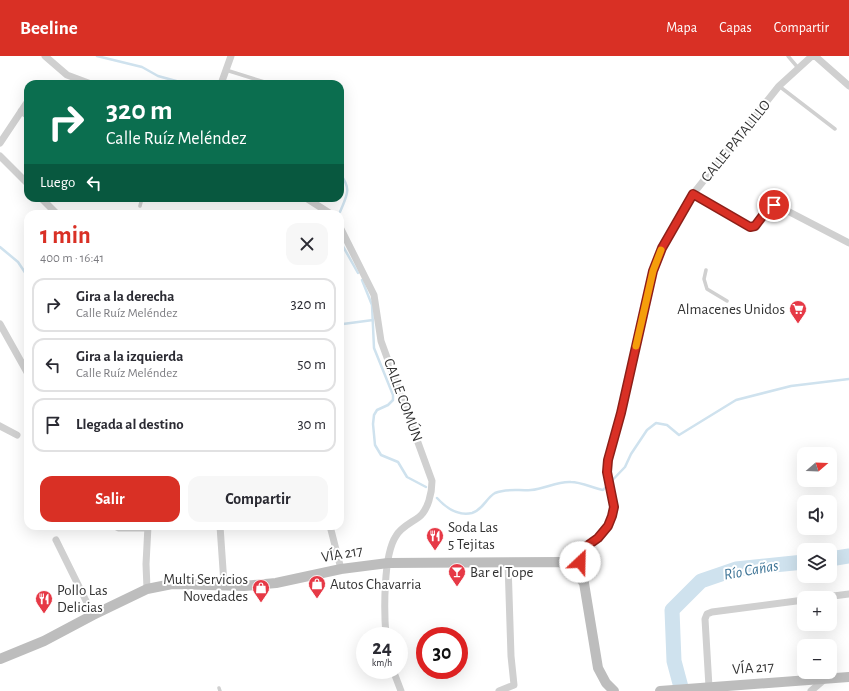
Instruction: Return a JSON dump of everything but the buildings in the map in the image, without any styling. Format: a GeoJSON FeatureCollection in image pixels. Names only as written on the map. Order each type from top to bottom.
{"type":"FeatureCollection","features":[{"type":"Feature","properties":{"kind":"main road","name":"VÍA 217"},"geometry":{"type":"LineString","coordinates":[[0,659],[44,641],[147,589],[172,584],[224,584],[244,586],[276,583],[341,569],[388,563],[561,562]]}},
{"type":"Feature","properties":{"kind":"main road"},"geometry":{"type":"LineString","coordinates":[[561,562],[578,575],[584,583],[598,668],[606,683],[614,691]]}},
{"type":"Feature","properties":{"kind":"main road","name":"VÍA 217"},"geometry":{"type":"LineString","coordinates":[[837,677],[849,676]]}},
{"type":"Feature","properties":{"kind":"main road","name":"VÍA 217"},"geometry":{"type":"LineString","coordinates":[[660,691],[689,690],[709,687],[813,679]]}},
{"type":"Feature","properties":{"kind":"street"},"geometry":{"type":"LineString","coordinates":[[45,56],[67,75],[80,80]]}},
{"type":"Feature","properties":{"kind":"street"},"geometry":{"type":"LineString","coordinates":[[222,80],[231,56]]}},
{"type":"Feature","properties":{"kind":"street"},"geometry":{"type":"LineString","coordinates":[[813,56],[849,86]]}},
{"type":"Feature","properties":{"kind":"street","name":"CALLE PATALILLO"},"geometry":{"type":"LineString","coordinates":[[561,562],[598,538],[608,526],[614,507],[607,472],[653,271],[662,248],[693,194],[779,86],[813,56]]}},
{"type":"Feature","properties":{"kind":"street"},"geometry":{"type":"LineString","coordinates":[[0,143],[24,107]]}},
{"type":"Feature","properties":{"kind":"street"},"geometry":{"type":"LineString","coordinates":[[0,156],[24,180]]}},
{"type":"Feature","properties":{"kind":"street"},"geometry":{"type":"LineString","coordinates":[[693,194],[750,227],[755,226],[770,206],[778,206],[849,243]]}},
{"type":"Feature","properties":{"kind":"street"},"geometry":{"type":"LineString","coordinates":[[45,202],[53,210]]}},
{"type":"Feature","properties":{"kind":"street"},"geometry":{"type":"LineString","coordinates":[[312,202],[325,210]]}},
{"type":"Feature","properties":{"kind":"street","name":"CALLE COMÚN"},"geometry":{"type":"LineString","coordinates":[[344,235],[374,295],[381,341],[432,481],[432,488],[425,511],[406,525],[396,536],[392,544],[388,563],[386,627]]}},
{"type":"Feature","properties":{"kind":"street"},"geometry":{"type":"LineString","coordinates":[[0,324],[3,335],[24,368]]}},
{"type":"Feature","properties":{"kind":"street"},"geometry":{"type":"LineString","coordinates":[[0,426],[17,435]]}},
{"type":"Feature","properties":{"kind":"street"},"geometry":{"type":"LineString","coordinates":[[147,589],[146,564],[148,530]]}},
{"type":"Feature","properties":{"kind":"street"},"geometry":{"type":"LineString","coordinates":[[220,530],[224,584]]}},
{"type":"Feature","properties":{"kind":"street"},"geometry":{"type":"LineString","coordinates":[[331,530],[341,569]]}},
{"type":"Feature","properties":{"kind":"street"},"geometry":{"type":"LineString","coordinates":[[56,540],[93,615]]}},
{"type":"Feature","properties":{"kind":"street"},"geometry":{"type":"LineString","coordinates":[[584,548],[580,569],[584,583]]}},
{"type":"Feature","properties":{"kind":"street"},"geometry":{"type":"LineString","coordinates":[[499,691],[514,685],[511,656],[508,563]]}},
{"type":"Feature","properties":{"kind":"street"},"geometry":{"type":"LineString","coordinates":[[837,596],[849,594]]}},
{"type":"Feature","properties":{"kind":"street"},"geometry":{"type":"LineString","coordinates":[[709,687],[705,619],[707,614],[712,612],[797,601]]}},
{"type":"Feature","properties":{"kind":"street"},"geometry":{"type":"LineString","coordinates":[[396,679],[400,691]]}},
{"type":"Feature","properties":{"kind":"street"},"geometry":{"type":"LineString","coordinates":[[811,691],[825,679]]}},
{"type":"Feature","properties":{"kind":"lane"},"geometry":{"type":"LineString","coordinates":[[788,56],[798,69]]}},
{"type":"Feature","properties":{"kind":"lane"},"geometry":{"type":"LineString","coordinates":[[226,70],[258,80]]}},
{"type":"Feature","properties":{"kind":"lane"},"geometry":{"type":"LineString","coordinates":[[779,86],[836,129]]}},
{"type":"Feature","properties":{"kind":"lane"},"geometry":{"type":"LineString","coordinates":[[140,206],[141,202]]}},
{"type":"Feature","properties":{"kind":"lane"},"geometry":{"type":"LineString","coordinates":[[706,270],[704,279],[707,289],[727,301]]}},
{"type":"Feature","properties":{"kind":"waterway"},"geometry":{"type":"LineString","coordinates":[[97,56],[142,67],[158,76],[172,80]]}},
{"type":"Feature","properties":{"kind":"waterway"},"geometry":{"type":"LineString","coordinates":[[341,210],[347,192],[344,179]]}},
{"type":"Feature","properties":{"kind":"waterway"},"geometry":{"type":"LineString","coordinates":[[0,247],[18,262],[24,271]]}},
{"type":"Feature","properties":{"kind":"waterway"},"geometry":{"type":"LineString","coordinates":[[344,248],[358,273]]}},
{"type":"Feature","properties":{"kind":"waterway"},"geometry":{"type":"LineString","coordinates":[[362,280],[372,305],[374,348],[393,395],[393,400],[388,405],[377,410],[374,415],[373,424],[375,445],[381,455],[398,462],[407,477],[426,487]]}},
{"type":"Feature","properties":{"kind":"waterway"},"geometry":{"type":"LineString","coordinates":[[344,324],[373,320]]}},
{"type":"Feature","properties":{"kind":"waterway"},"geometry":{"type":"LineString","coordinates":[[437,498],[444,505],[453,510],[467,514],[472,513],[482,507],[495,493],[504,491],[536,489],[566,482],[575,482],[603,490],[625,467],[631,454],[647,430],[656,423],[667,425],[679,435],[736,400],[791,386],[849,379]]}},
{"type":"Feature","properties":{"kind":"waterway","name":"Río Cañas"},"geometry":{"type":"LineString","coordinates":[[837,558],[849,556]]}},
{"type":"Feature","properties":{"kind":"waterway","name":"Río Cañas"},"geometry":{"type":"LineString","coordinates":[[682,691],[674,661],[672,610],[701,581],[736,569],[797,563]]}},
{"type":"Feature","properties":{"kind":"slow traffic"},"geometry":{"type":"LineString","coordinates":[[636,346],[653,271],[661,250]]}},
{"type":"Feature","properties":{"kind":"place","name":"Almacenes Unidos"},"geometry":{"type":"Point","coordinates":[798,324]}},
{"type":"Feature","properties":{"kind":"place","name":"Soda Las 5 Tejitas"},"geometry":{"type":"Point","coordinates":[435,551]}},
{"type":"Feature","properties":{"kind":"place","name":"Bar el Tope"},"geometry":{"type":"Point","coordinates":[457,587]}},
{"type":"Feature","properties":{"kind":"place","name":"Autos Chavarria"},"geometry":{"type":"Point","coordinates":[317,599]}},
{"type":"Feature","properties":{"kind":"place","name":"Multi Servicios Novedades"},"geometry":{"type":"Point","coordinates":[261,603]}},
{"type":"Feature","properties":{"kind":"place","name":"Pollo Las Delicias"},"geometry":{"type":"Point","coordinates":[44,614]}},
{"type":"Feature","properties":{"kind":"route"},"geometry":{"type":"LineString","coordinates":[[580,562],[584,548],[598,538],[608,526],[612,516],[614,507],[607,472],[608,460],[621,413],[653,271],[662,248],[693,194],[750,227],[755,226],[770,206],[774,205]]}}]}
